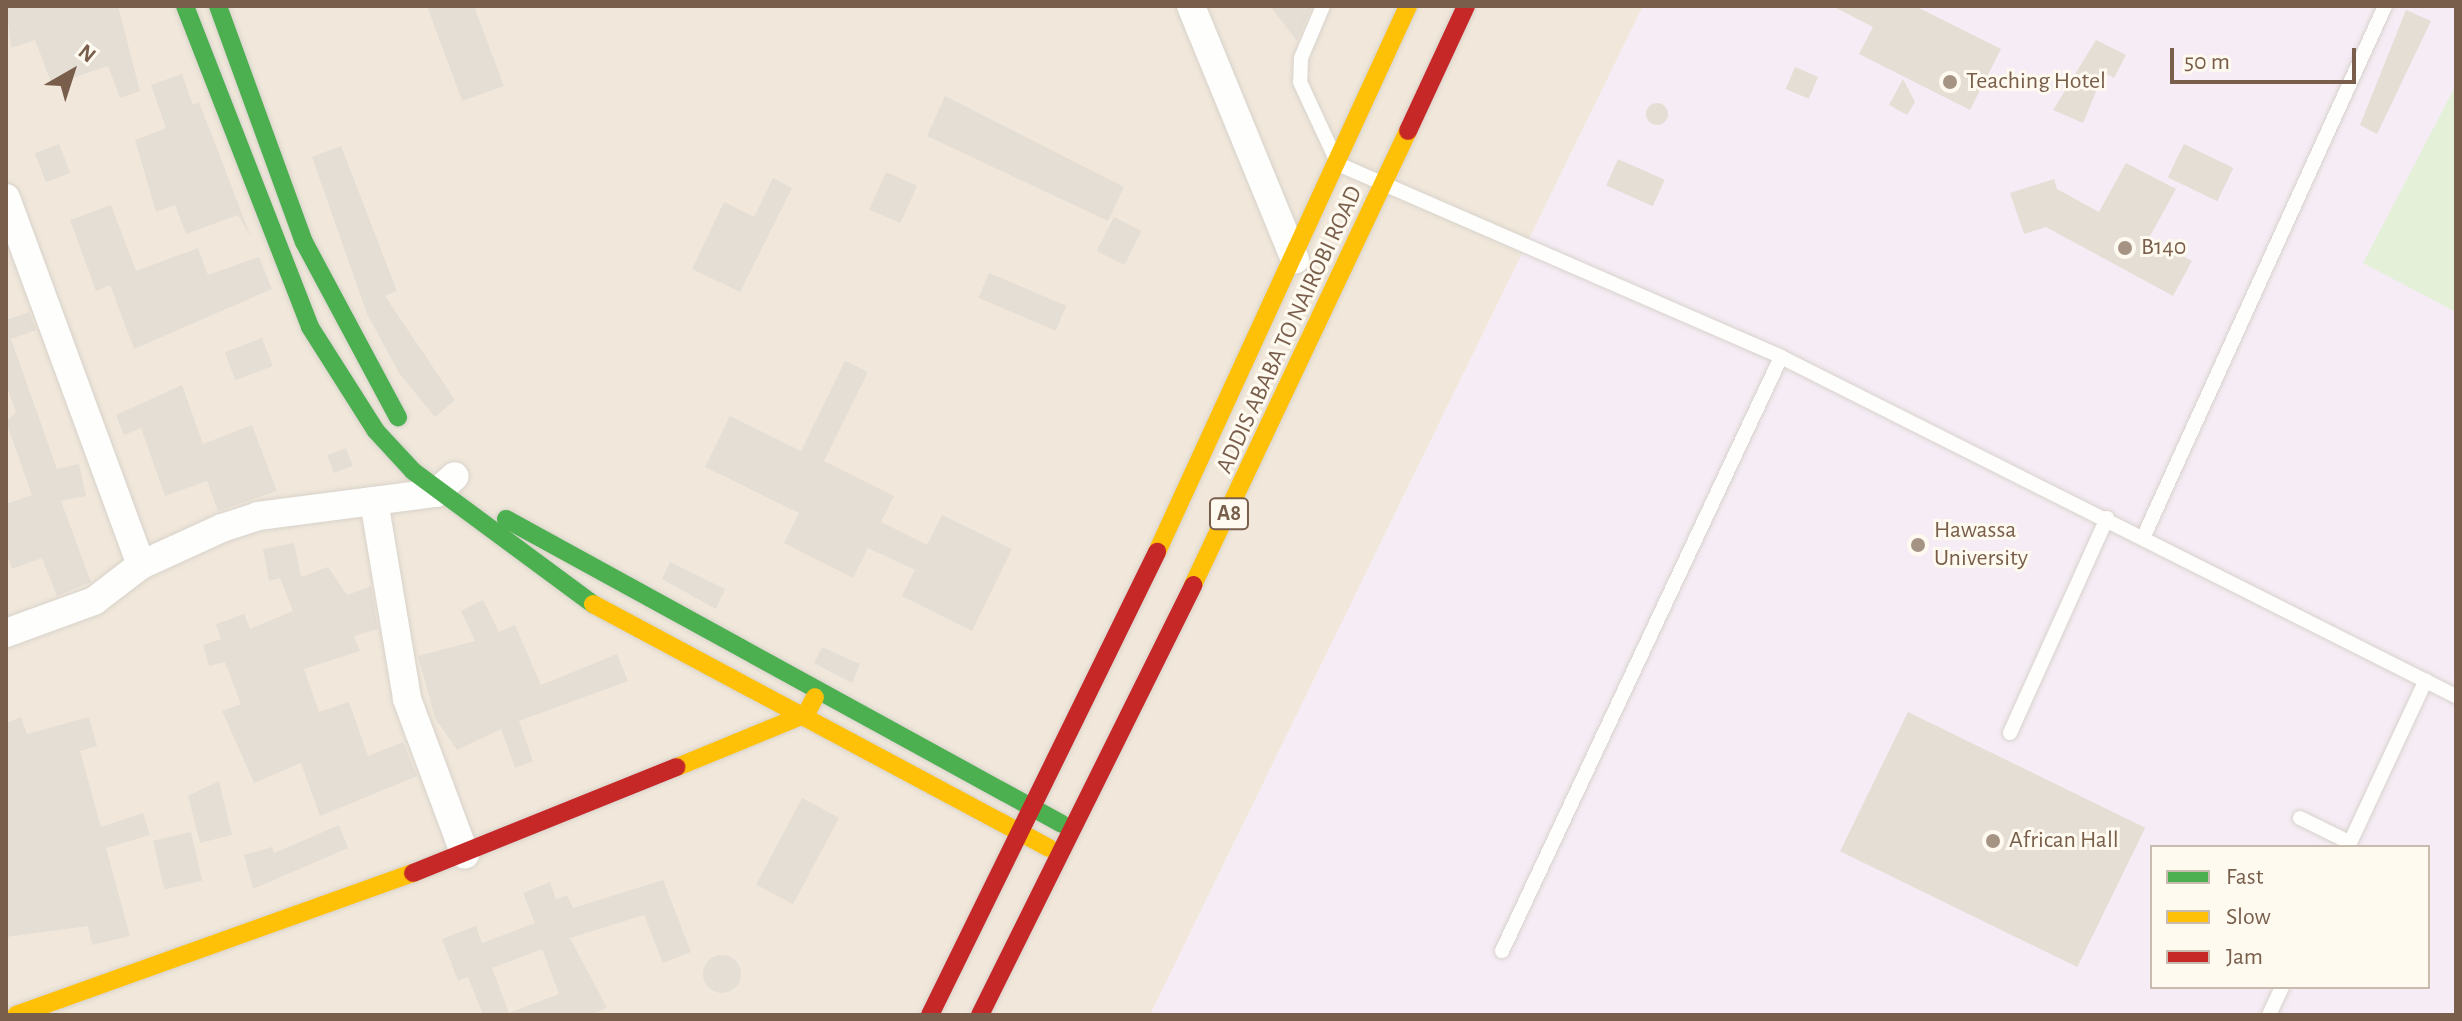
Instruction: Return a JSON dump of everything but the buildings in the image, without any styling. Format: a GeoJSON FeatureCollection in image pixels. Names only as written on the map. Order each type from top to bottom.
{"type":"FeatureCollection","features":[{"type":"Feature","properties":{"kind":"main road"},"geometry":{"type":"LineString","coordinates":[[185,6],[310,327],[376,431],[546,546],[819,687],[1075,831]]}},
{"type":"Feature","properties":{"kind":"main road"},"geometry":{"type":"LineString","coordinates":[[218,6],[334,309],[408,428]]}},
{"type":"Feature","properties":{"kind":"main road","name":"ADDIS ABABA TO NAIROBI ROAD"},"geometry":{"type":"LineString","coordinates":[[930,1015],[1036,809],[1295,259],[1408,6]]}},
{"type":"Feature","properties":{"kind":"main road","name":"ADDIS ABABA TO NAIROBI ROAD"},"geometry":{"type":"LineString","coordinates":[[980,1015],[1064,855],[1385,183],[1466,6]]}},
{"type":"Feature","properties":{"kind":"main road"},"geometry":{"type":"LineString","coordinates":[[444,477],[563,588],[806,714],[1022,836],[1064,855]]}},
{"type":"Feature","properties":{"kind":"main road"},"geometry":{"type":"LineString","coordinates":[[16,1015],[465,855],[806,714],[819,687]]}},
{"type":"Feature","properties":{"kind":"street"},"geometry":{"type":"LineString","coordinates":[[1191,6],[1295,259]]}},
{"type":"Feature","properties":{"kind":"street"},"geometry":{"type":"LineString","coordinates":[[6,198],[141,565]]}},
{"type":"Feature","properties":{"kind":"street"},"geometry":{"type":"LineString","coordinates":[[6,633],[94,601],[141,565],[258,516],[374,501],[444,477]]}},
{"type":"Feature","properties":{"kind":"street"},"geometry":{"type":"LineString","coordinates":[[374,501],[407,699],[465,855]]}},
{"type":"Feature","properties":{"kind":"lane"},"geometry":{"type":"LineString","coordinates":[[1323,6],[1301,58],[1300,82],[1338,164],[1781,357],[2107,518],[2456,696]]}},
{"type":"Feature","properties":{"kind":"lane"},"geometry":{"type":"LineString","coordinates":[[2143,538],[2385,6]]}},
{"type":"Feature","properties":{"kind":"lane"},"geometry":{"type":"LineString","coordinates":[[1502,951],[1781,357]]}},
{"type":"Feature","properties":{"kind":"lane"},"geometry":{"type":"LineString","coordinates":[[2010,733],[2107,518]]}},
{"type":"Feature","properties":{"kind":"lane"},"geometry":{"type":"LineString","coordinates":[[2300,818],[2349,845],[2426,680]]}},
{"type":"Feature","properties":{"kind":"lane"},"geometry":{"type":"LineString","coordinates":[[2269,1015],[2281,989]]}},
{"type":"Feature","properties":{"kind":"shaded area"},"geometry":{"type":"Polygon","coordinates":[[[6,6],[1643,6],[1150,1015],[6,1015],[6,6]]]}},
{"type":"Feature","properties":{"kind":"shaded area","name":"Hawassa University"},"geometry":{"type":"Polygon","coordinates":[[[1643,6],[2456,6],[2456,1015],[1150,1015],[1643,6]]]}},
{"type":"Feature","properties":{"kind":"green space"},"geometry":{"type":"Polygon","coordinates":[[[2456,85],[2456,312],[2363,263],[2456,85]]]}},
{"type":"Feature","properties":{"kind":"traffic: fast"},"geometry":{"type":"LineString","coordinates":[[185,6],[310,327],[376,431],[413,471],[593,604]]}},
{"type":"Feature","properties":{"kind":"traffic: fast"},"geometry":{"type":"LineString","coordinates":[[218,6],[304,242],[398,417]]}},
{"type":"Feature","properties":{"kind":"traffic: fast"},"geometry":{"type":"LineString","coordinates":[[506,519],[1062,824]]}},
{"type":"Feature","properties":{"kind":"traffic: slow"},"geometry":{"type":"LineString","coordinates":[[1157,552],[1408,6]]}},
{"type":"Feature","properties":{"kind":"traffic: slow"},"geometry":{"type":"LineString","coordinates":[[1193,585],[1408,131]]}},
{"type":"Feature","properties":{"kind":"traffic: slow"},"geometry":{"type":"LineString","coordinates":[[593,604],[1049,848]]}},
{"type":"Feature","properties":{"kind":"traffic: slow"},"geometry":{"type":"LineString","coordinates":[[677,767],[806,714],[815,697]]}},
{"type":"Feature","properties":{"kind":"traffic: slow"},"geometry":{"type":"LineString","coordinates":[[16,1015],[413,873]]}},
{"type":"Feature","properties":{"kind":"traffic: jam"},"geometry":{"type":"LineString","coordinates":[[1408,131],[1466,6]]}},
{"type":"Feature","properties":{"kind":"traffic: jam"},"geometry":{"type":"LineString","coordinates":[[930,1015],[1157,552]]}},
{"type":"Feature","properties":{"kind":"traffic: jam"},"geometry":{"type":"LineString","coordinates":[[980,1015],[1193,585]]}},
{"type":"Feature","properties":{"kind":"traffic: jam"},"geometry":{"type":"LineString","coordinates":[[413,873],[677,767]]}},
{"type":"Feature","properties":{"kind":"place","name":"Teaching Hotel"},"geometry":{"type":"Point","coordinates":[1950,82]}},
{"type":"Feature","properties":{"kind":"place","name":"B140"},"geometry":{"type":"Point","coordinates":[2125,248]}},
{"type":"Feature","properties":{"kind":"place","name":"Hawassa University"},"geometry":{"type":"Point","coordinates":[1918,545]}},
{"type":"Feature","properties":{"kind":"place","name":"African Hall"},"geometry":{"type":"Point","coordinates":[1993,841]}}]}
